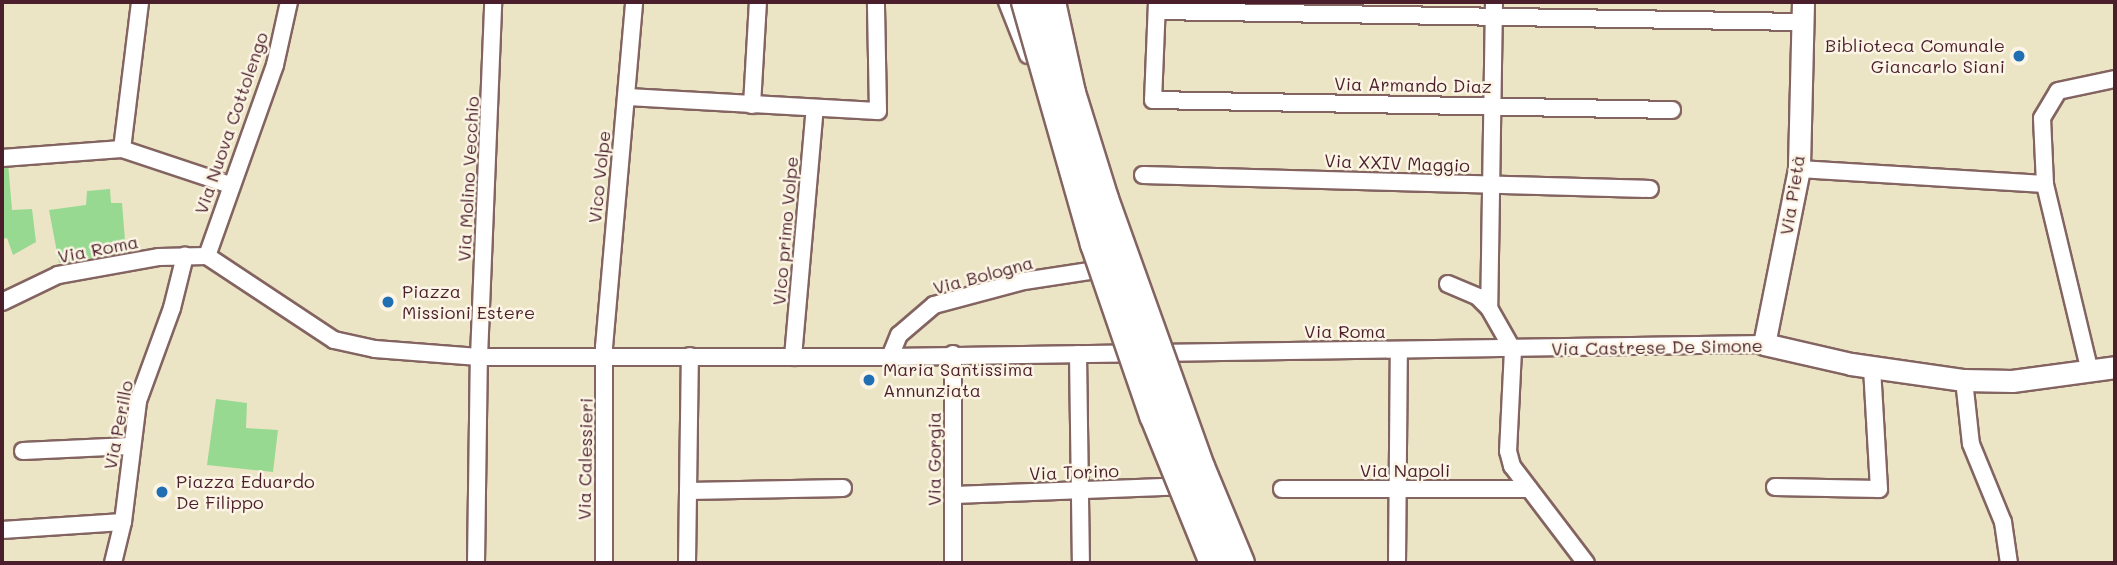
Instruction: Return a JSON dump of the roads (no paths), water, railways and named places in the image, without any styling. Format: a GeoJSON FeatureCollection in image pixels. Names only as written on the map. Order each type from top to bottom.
{"type":"FeatureCollection","features":[{"type":"Feature","properties":{"kind":"highway"},"geometry":{"type":"LineString","coordinates":[[1026,2],[1095,244],[1154,415],[1214,563]]}},
{"type":"Feature","properties":{"kind":"highway"},"geometry":{"type":"LineString","coordinates":[[1051,2],[1071,93],[1104,199],[1172,394],[1240,563]]}},
{"type":"Feature","properties":{"kind":"street"},"geometry":{"type":"LineString","coordinates":[[122,149],[140,2]]}},
{"type":"Feature","properties":{"kind":"street","name":"Via Nuova Cottolengo"},"geometry":{"type":"LineString","coordinates":[[207,256],[230,185],[275,65],[289,2]]}},
{"type":"Feature","properties":{"kind":"street","name":"Via Molino Vecchio"},"geometry":{"type":"LineString","coordinates":[[476,563],[479,357],[493,2]]}},
{"type":"Feature","properties":{"kind":"street","name":"Vico Volpe"},"geometry":{"type":"LineString","coordinates":[[606,356],[612,234],[634,2]]}},
{"type":"Feature","properties":{"kind":"street"},"geometry":{"type":"LineString","coordinates":[[752,105],[758,2]]}},
{"type":"Feature","properties":{"kind":"street"},"geometry":{"type":"LineString","coordinates":[[627,97],[878,111],[876,2]]}},
{"type":"Feature","properties":{"kind":"street"},"geometry":{"type":"LineString","coordinates":[[1007,2],[1226,563]]}},
{"type":"Feature","properties":{"kind":"street"},"geometry":{"type":"LineString","coordinates":[[1157,6],[1802,12]]}},
{"type":"Feature","properties":{"kind":"street","name":"Via Armando Diaz"},"geometry":{"type":"LineString","coordinates":[[1157,6],[1153,100],[1672,110]]}},
{"type":"Feature","properties":{"kind":"street"},"geometry":{"type":"LineString","coordinates":[[1489,308],[1490,106],[1494,8]]}},
{"type":"Feature","properties":{"kind":"street","name":"Via Pietà"},"geometry":{"type":"LineString","coordinates":[[1764,344],[1799,169],[1802,12]]}},
{"type":"Feature","properties":{"kind":"street"},"geometry":{"type":"LineString","coordinates":[[2090,372],[2045,184],[2042,118],[2048,102],[2057,91],[2079,83],[2115,79]]}},
{"type":"Feature","properties":{"kind":"street","name":"Vico primo Volpe"},"geometry":{"type":"LineString","coordinates":[[793,357],[815,108]]}},
{"type":"Feature","properties":{"kind":"street"},"geometry":{"type":"LineString","coordinates":[[2,158],[122,149],[230,185]]}},
{"type":"Feature","properties":{"kind":"street"},"geometry":{"type":"LineString","coordinates":[[1799,169],[2045,184]]}},
{"type":"Feature","properties":{"kind":"street","name":"Via XXIV Maggio"},"geometry":{"type":"LineString","coordinates":[[1143,175],[1650,189]]}},
{"type":"Feature","properties":{"kind":"street","name":"Via Roma"},"geometry":{"type":"LineString","coordinates":[[2,302],[58,275],[185,256],[207,256],[334,340],[375,349],[479,357],[890,357],[1142,351],[1513,350]]}},
{"type":"Feature","properties":{"kind":"street","name":"Via Perillo"},"geometry":{"type":"LineString","coordinates":[[113,563],[123,522],[130,446],[143,386],[172,308],[185,256]]}},
{"type":"Feature","properties":{"kind":"street","name":"Via Bologna"},"geometry":{"type":"LineString","coordinates":[[890,357],[899,335],[934,305],[1024,281],[1111,268]]}},
{"type":"Feature","properties":{"kind":"street"},"geometry":{"type":"LineString","coordinates":[[1448,284],[1478,297],[1489,308],[1513,350],[1508,451],[1512,466],[1586,563]]}},
{"type":"Feature","properties":{"kind":"street","name":"Via Castrese De Simone"},"geometry":{"type":"LineString","coordinates":[[1513,350],[1764,344],[1872,368],[1964,380],[2012,381],[2115,367]]}},
{"type":"Feature","properties":{"kind":"street"},"geometry":{"type":"LineString","coordinates":[[1397,563],[1399,351]]}},
{"type":"Feature","properties":{"kind":"street","name":"Via Gorgia"},"geometry":{"type":"LineString","coordinates":[[953,354],[953,563]]}},
{"type":"Feature","properties":{"kind":"street"},"geometry":{"type":"LineString","coordinates":[[1078,354],[1081,563]]}},
{"type":"Feature","properties":{"kind":"street","name":"Via Calessieri"},"geometry":{"type":"LineString","coordinates":[[604,563],[606,356]]}},
{"type":"Feature","properties":{"kind":"street"},"geometry":{"type":"LineString","coordinates":[[687,563],[690,356]]}},
{"type":"Feature","properties":{"kind":"street"},"geometry":{"type":"LineString","coordinates":[[1775,487],[1879,489],[1872,368]]}},
{"type":"Feature","properties":{"kind":"street"},"geometry":{"type":"LineString","coordinates":[[1964,380],[1971,444],[2003,522],[2009,563]]}},
{"type":"Feature","properties":{"kind":"street"},"geometry":{"type":"LineString","coordinates":[[23,451],[130,446]]}},
{"type":"Feature","properties":{"kind":"street","name":"Via Torino"},"geometry":{"type":"LineString","coordinates":[[954,495],[1195,485]]}},
{"type":"Feature","properties":{"kind":"street"},"geometry":{"type":"LineString","coordinates":[[688,491],[843,488]]}},
{"type":"Feature","properties":{"kind":"street","name":"Via Napoli"},"geometry":{"type":"LineString","coordinates":[[1282,489],[1529,489]]}},
{"type":"Feature","properties":{"kind":"street"},"geometry":{"type":"LineString","coordinates":[[2,530],[123,522]]}},
{"type":"Feature","properties":{"kind":"place","name":"Biblioteca Comunale Giancarlo Siani"},"geometry":{"type":"Point","coordinates":[2019,56]}},
{"type":"Feature","properties":{"kind":"place","name":"Piazza Missioni Estere"},"geometry":{"type":"Point","coordinates":[388,302]}},
{"type":"Feature","properties":{"kind":"place","name":"Maria Santissima Annunziata"},"geometry":{"type":"Point","coordinates":[869,380]}},
{"type":"Feature","properties":{"kind":"place","name":"Piazza Eduardo De Filippo"},"geometry":{"type":"Point","coordinates":[162,492]}}]}
